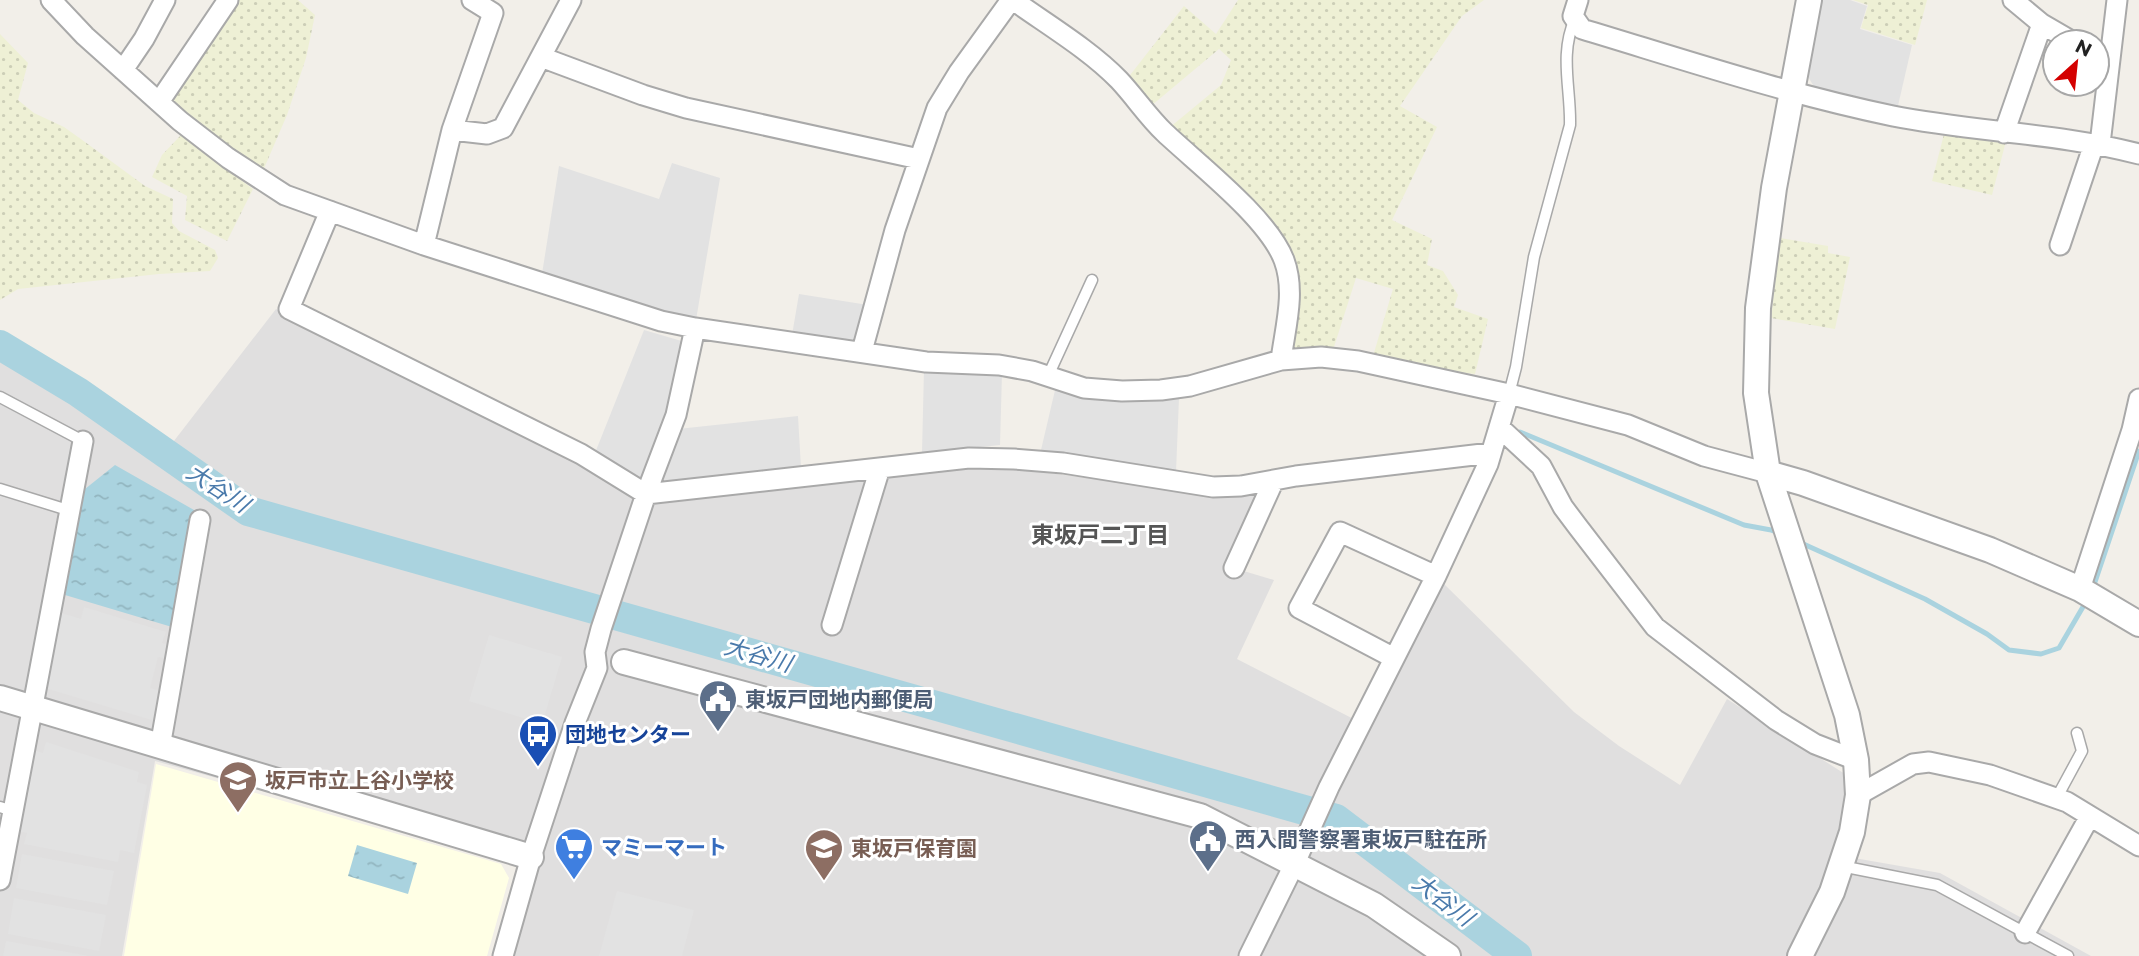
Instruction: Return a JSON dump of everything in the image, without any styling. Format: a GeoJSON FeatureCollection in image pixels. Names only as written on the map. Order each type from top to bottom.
{"type":"FeatureCollection","features":[{"type":"Feature","properties":{"kind":"street"},"geometry":{"type":"LineString","coordinates":[[51,0],[159,102],[228,159],[285,195],[424,245],[661,321],[926,362],[999,365],[1032,371],[1084,388],[1122,391],[1190,386],[1281,360],[1321,357],[1359,361],[1509,394],[1628,425],[1704,456],[1803,483],[1990,550],[2080,589],[2139,624]]}},
{"type":"Feature","properties":{"kind":"street"},"geometry":{"type":"LineString","coordinates":[[123,69],[144,39],[165,0]]}},
{"type":"Feature","properties":{"kind":"street"},"geometry":{"type":"LineString","coordinates":[[159,102],[228,0]]}},
{"type":"Feature","properties":{"kind":"street"},"geometry":{"type":"LineString","coordinates":[[424,245],[452,130],[493,13],[472,0]]}},
{"type":"Feature","properties":{"kind":"street"},"geometry":{"type":"LineString","coordinates":[[452,130],[487,134],[503,128],[571,0]]}},
{"type":"Feature","properties":{"kind":"street"},"geometry":{"type":"LineString","coordinates":[[862,351],[895,230],[937,108],[959,72],[1012,0],[1071,41],[1118,79],[1162,130],[1230,191],[1276,242],[1284,261],[1290,292],[1281,360]]}},
{"type":"Feature","properties":{"kind":"street"},"geometry":{"type":"LineString","coordinates":[[1800,956],[1832,892],[1852,832],[1858,795],[1857,760],[1847,715],[1768,472],[1756,393],[1758,308],[1774,188],[1810,0]]}},
{"type":"Feature","properties":{"kind":"street"},"geometry":{"type":"LineString","coordinates":[[2013,0],[2049,28]]}},
{"type":"Feature","properties":{"kind":"street"},"geometry":{"type":"LineString","coordinates":[[2110,28],[2117,0]]}},
{"type":"Feature","properties":{"kind":"street"},"geometry":{"type":"LineString","coordinates":[[1576,9],[1582,29],[1792,93],[1929,122],[2097,144],[2139,154]]}},
{"type":"Feature","properties":{"kind":"street"},"geometry":{"type":"LineString","coordinates":[[2004,133],[2042,24]]}},
{"type":"Feature","properties":{"kind":"street"},"geometry":{"type":"LineString","coordinates":[[541,57],[686,108],[919,159]]}},
{"type":"Feature","properties":{"kind":"street"},"geometry":{"type":"LineString","coordinates":[[2060,245],[2097,144],[2100,98]]}},
{"type":"Feature","properties":{"kind":"street"},"geometry":{"type":"LineString","coordinates":[[330,211],[289,309],[581,454],[646,494],[969,458],[1063,463],[1213,486],[1241,486],[1491,453]]}},
{"type":"Feature","properties":{"kind":"street"},"geometry":{"type":"LineString","coordinates":[[503,956],[531,857],[575,723],[597,668],[595,652],[601,629],[646,494],[676,415],[695,328]]}},
{"type":"Feature","properties":{"kind":"street"},"geometry":{"type":"LineString","coordinates":[[1249,956],[1329,787],[1436,576],[1491,453],[1509,394]]}},
{"type":"Feature","properties":{"kind":"street"},"geometry":{"type":"LineString","coordinates":[[2080,589],[2132,430],[2139,399]]}},
{"type":"Feature","properties":{"kind":"street"},"geometry":{"type":"LineString","coordinates":[[1499,427],[1541,466],[1563,507],[1656,627],[1776,720],[1815,744],[1857,760]]}},
{"type":"Feature","properties":{"kind":"street"},"geometry":{"type":"LineString","coordinates":[[0,880],[7,809],[33,709],[83,440]]}},
{"type":"Feature","properties":{"kind":"street"},"geometry":{"type":"LineString","coordinates":[[832,625],[880,468]]}},
{"type":"Feature","properties":{"kind":"street"},"geometry":{"type":"LineString","coordinates":[[1234,568],[1274,480]]}},
{"type":"Feature","properties":{"kind":"street"},"geometry":{"type":"LineString","coordinates":[[160,747],[200,520]]}},
{"type":"Feature","properties":{"kind":"street"},"geometry":{"type":"LineString","coordinates":[[1394,658],[1299,608],[1340,531],[1436,576]]}},
{"type":"Feature","properties":{"kind":"street"},"geometry":{"type":"LineString","coordinates":[[597,668],[608,662],[624,662],[1200,816],[1374,905],[1448,956]]}},
{"type":"Feature","properties":{"kind":"street"},"geometry":{"type":"LineString","coordinates":[[0,698],[531,857]]}},
{"type":"Feature","properties":{"kind":"street"},"geometry":{"type":"LineString","coordinates":[[1858,795],[1913,764],[1929,762],[1990,775],[2056,799],[2139,846]]}},
{"type":"Feature","properties":{"kind":"street"},"geometry":{"type":"LineString","coordinates":[[2025,933],[2090,816]]}},
{"type":"Feature","properties":{"kind":"lane"},"geometry":{"type":"LineString","coordinates":[[1509,394],[1534,257],[1570,125],[1571,105],[1565,63],[1568,34],[1576,9]]}},
{"type":"Feature","properties":{"kind":"lane"},"geometry":{"type":"LineString","coordinates":[[1048,376],[1092,280]]}},
{"type":"Feature","properties":{"kind":"lane"},"geometry":{"type":"LineString","coordinates":[[0,397],[83,440]]}},
{"type":"Feature","properties":{"kind":"lane"},"geometry":{"type":"LineString","coordinates":[[0,489],[71,511]]}},
{"type":"Feature","properties":{"kind":"lane"},"geometry":{"type":"LineString","coordinates":[[2056,799],[2082,751],[2077,733]]}},
{"type":"Feature","properties":{"kind":"lane"},"geometry":{"type":"LineString","coordinates":[[1841,866],[1937,885],[2068,956]]}},
{"type":"Feature","properties":{"kind":"shaded area"},"geometry":{"type":"Polygon","coordinates":[[[238,0],[298,0],[315,15],[306,58],[287,115],[262,173],[170,101],[238,0]]]}},
{"type":"Feature","properties":{"kind":"shaded area"},"geometry":{"type":"Polygon","coordinates":[[[1238,0],[1484,0],[1462,16],[1400,106],[1437,127],[1392,220],[1432,239],[1427,265],[1443,271],[1458,295],[1454,307],[1488,319],[1475,374],[1433,369],[1373,356],[1393,289],[1356,278],[1333,350],[1289,353],[1286,259],[1169,128],[1221,85],[1231,60],[1219,49],[1151,106],[1127,79],[1184,6],[1216,34],[1238,0]]]}},
{"type":"Feature","properties":{"kind":"shaded area"},"geometry":{"type":"Polygon","coordinates":[[[1821,0],[1850,0],[1867,6],[1860,29],[1912,45],[1897,110],[1816,90],[1807,75],[1821,0]]]}},
{"type":"Feature","properties":{"kind":"shaded area"},"geometry":{"type":"Polygon","coordinates":[[[1853,0],[1927,0],[1915,45],[1861,28],[1868,5],[1853,0]]]}},
{"type":"Feature","properties":{"kind":"shaded area"},"geometry":{"type":"Polygon","coordinates":[[[0,34],[28,63],[18,100],[34,113],[64,127],[145,186],[173,199],[172,223],[179,231],[215,250],[218,258],[210,271],[18,289],[0,300],[0,34]]]}},
{"type":"Feature","properties":{"kind":"shaded area"},"geometry":{"type":"Polygon","coordinates":[[[1944,134],[2006,141],[1992,195],[1932,181],[1944,134]]]}},
{"type":"Feature","properties":{"kind":"shaded area"},"geometry":{"type":"Polygon","coordinates":[[[181,135],[253,189],[227,241],[185,220],[187,196],[152,177],[162,155],[181,135]]]}},
{"type":"Feature","properties":{"kind":"shaded area"},"geometry":{"type":"Polygon","coordinates":[[[672,163],[720,178],[696,320],[656,312],[542,274],[559,166],[659,199],[672,163]]]}},
{"type":"Feature","properties":{"kind":"shaded area"},"geometry":{"type":"Polygon","coordinates":[[[1780,238],[1828,246],[1828,253],[1850,257],[1835,329],[1771,318],[1780,238]]]}},
{"type":"Feature","properties":{"kind":"shaded area"},"geometry":{"type":"Polygon","coordinates":[[[799,294],[868,305],[860,336],[853,343],[792,335],[799,294]]]}},
{"type":"Feature","properties":{"kind":"shaded area"},"geometry":{"type":"Polygon","coordinates":[[[276,309],[651,500],[886,474],[1005,467],[1207,494],[1261,491],[1227,566],[1274,580],[1237,659],[1371,728],[1443,583],[1574,712],[1619,746],[1680,785],[1727,699],[1845,774],[1844,813],[1837,855],[1940,873],[2091,956],[512,956],[535,866],[155,761],[122,956],[0,956],[0,353],[160,459],[276,309]]]}},
{"type":"Feature","properties":{"kind":"shaded area"},"geometry":{"type":"Polygon","coordinates":[[[644,330],[685,342],[673,408],[641,479],[634,478],[595,453],[644,330]]]}},
{"type":"Feature","properties":{"kind":"shaded area"},"geometry":{"type":"Polygon","coordinates":[[[924,369],[1002,373],[1000,445],[922,453],[924,369]]]}},
{"type":"Feature","properties":{"kind":"shaded area"},"geometry":{"type":"Polygon","coordinates":[[[1056,386],[1106,400],[1151,401],[1179,398],[1176,472],[1041,450],[1056,386]]]}},
{"type":"Feature","properties":{"kind":"shaded area"},"geometry":{"type":"Polygon","coordinates":[[[798,416],[801,468],[662,484],[658,480],[678,429],[798,416]]]}},
{"type":"Feature","properties":{"kind":"shaded area"},"geometry":{"type":"Polygon","coordinates":[[[84,607],[166,632],[162,643],[171,645],[168,659],[158,657],[150,688],[161,691],[155,721],[45,688],[58,612],[81,619],[84,607]]]}},
{"type":"Feature","properties":{"kind":"shaded area"},"geometry":{"type":"Polygon","coordinates":[[[489,635],[562,657],[542,724],[469,701],[489,635]]]}},
{"type":"Feature","properties":{"kind":"shaded area"},"geometry":{"type":"Polygon","coordinates":[[[46,742],[139,772],[137,782],[147,785],[134,853],[120,850],[118,862],[24,844],[27,833],[17,831],[34,750],[43,753],[46,742]]]}},
{"type":"Feature","properties":{"kind":"shaded area","name":"坂戸市立上谷小学校"},"geometry":{"type":"Polygon","coordinates":[[[156,764],[501,864],[509,878],[487,956],[124,956],[156,764]]]}},
{"type":"Feature","properties":{"kind":"shaded area"},"geometry":{"type":"Polygon","coordinates":[[[22,854],[114,871],[107,905],[16,888],[22,854]]]}},
{"type":"Feature","properties":{"kind":"shaded area"},"geometry":{"type":"Polygon","coordinates":[[[617,891],[694,910],[682,956],[599,956],[617,891]]]}},
{"type":"Feature","properties":{"kind":"shaded area"},"geometry":{"type":"Polygon","coordinates":[[[14,898],[106,915],[99,951],[8,934],[14,898]]]}},
{"type":"Feature","properties":{"kind":"shaded area"},"geometry":{"type":"Polygon","coordinates":[[[6,941],[89,956],[3,956],[6,941]]]}},
{"type":"Feature","properties":{"kind":"water"},"geometry":{"type":"Polygon","coordinates":[[[115,465],[194,510],[172,627],[65,595],[85,489],[115,465]]]}},
{"type":"Feature","properties":{"kind":"water"},"geometry":{"type":"Polygon","coordinates":[[[357,845],[417,863],[408,894],[348,876],[357,845]]]}},
{"type":"Feature","properties":{"kind":"waterway","name":"大谷川"},"geometry":{"type":"LineString","coordinates":[[0,345],[78,392],[248,511],[1336,819],[1517,956]]}},
{"type":"Feature","properties":{"kind":"waterway"},"geometry":{"type":"LineString","coordinates":[[1520,432],[1744,525],[1781,534]]}},
{"type":"Feature","properties":{"kind":"waterway"},"geometry":{"type":"LineString","coordinates":[[2093,588],[2139,451]]}},
{"type":"Feature","properties":{"kind":"waterway"},"geometry":{"type":"LineString","coordinates":[[1799,542],[1925,599],[1987,634],[2009,650],[2041,654],[2059,648],[2087,600]]}},
{"type":"Feature","properties":{"kind":"place","name":"東坂戸団地内郵便局"},"geometry":{"type":"Point","coordinates":[718,733]}},
{"type":"Feature","properties":{"kind":"place","name":"団地センター"},"geometry":{"type":"Point","coordinates":[538,768]}},
{"type":"Feature","properties":{"kind":"place","name":"坂戸市立上谷小学校"},"geometry":{"type":"Point","coordinates":[238,814]}},
{"type":"Feature","properties":{"kind":"place","name":"西入間警察署東坂戸駐在所"},"geometry":{"type":"Point","coordinates":[1208,873]}},
{"type":"Feature","properties":{"kind":"place","name":"マミーマート"},"geometry":{"type":"Point","coordinates":[574,881]}},
{"type":"Feature","properties":{"kind":"place","name":"東坂戸保育園"},"geometry":{"type":"Point","coordinates":[824,882]}},
{"type":"Feature","properties":{"kind":"district","name":"東坂戸二丁目"},"geometry":{"type":"Point","coordinates":[1100,535]}}]}
